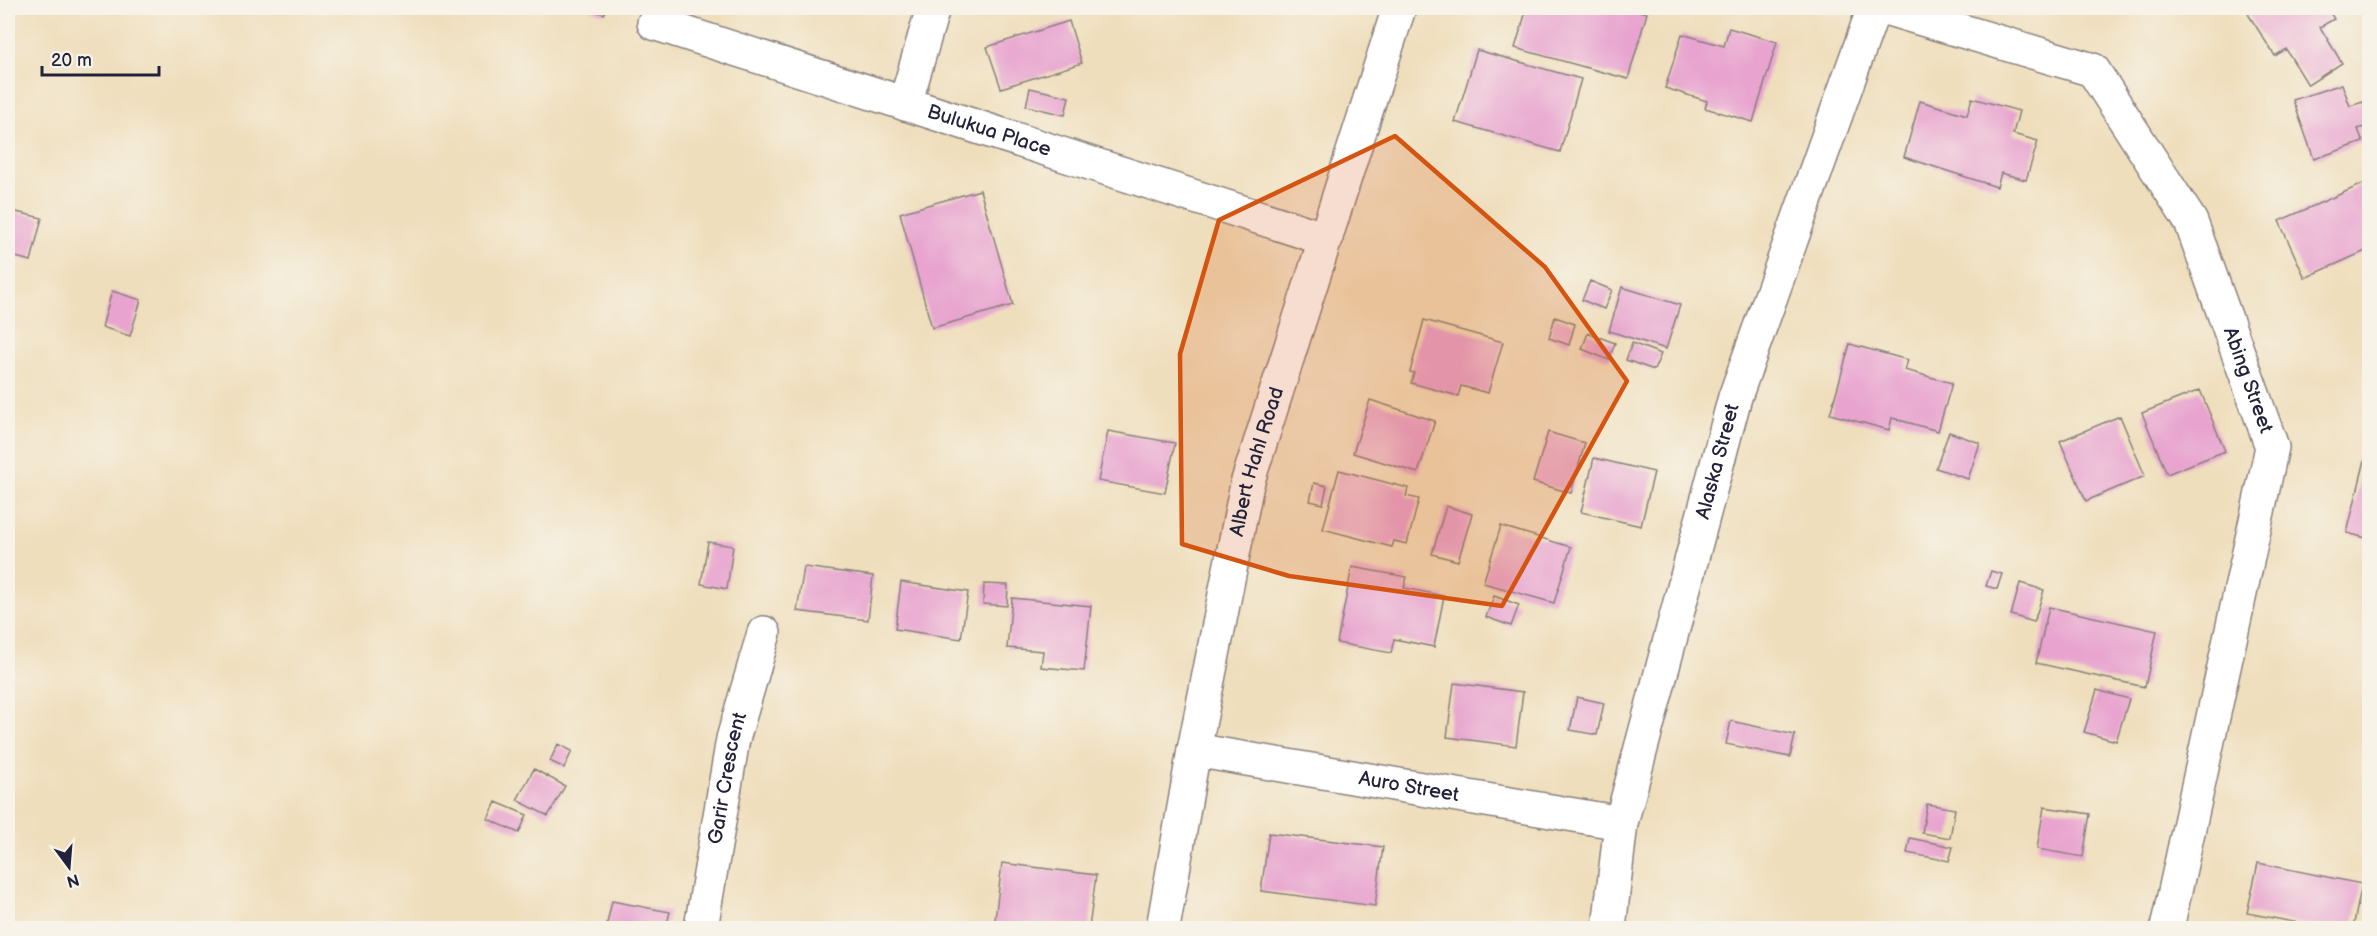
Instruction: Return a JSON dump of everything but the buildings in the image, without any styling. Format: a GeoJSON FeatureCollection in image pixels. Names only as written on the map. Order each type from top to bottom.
{"type":"FeatureCollection","features":[{"type":"Feature","properties":{"kind":"street"},"geometry":{"type":"LineString","coordinates":[[905,104],[933,8]]}},
{"type":"Feature","properties":{"kind":"street","name":"Albert Hahl Road"},"geometry":{"type":"LineString","coordinates":[[1163,928],[1194,750],[1247,484],[1399,8]]}},
{"type":"Feature","properties":{"kind":"street","name":"Alaska Street"},"geometry":{"type":"LineString","coordinates":[[1609,928],[1621,823],[1735,396],[1874,8]]}},
{"type":"Feature","properties":{"kind":"street","name":"Abing Street"},"geometry":{"type":"LineString","coordinates":[[1885,8],[2093,70],[2191,222],[2272,447],[2167,928]]}},
{"type":"Feature","properties":{"kind":"street","name":"Bulukua Place"},"geometry":{"type":"LineString","coordinates":[[654,23],[1326,240]]}},
{"type":"Feature","properties":{"kind":"street","name":"Garir Crescent"},"geometry":{"type":"LineString","coordinates":[[701,928],[733,739],[764,633]]}},
{"type":"Feature","properties":{"kind":"street","name":"Auro Street"},"geometry":{"type":"LineString","coordinates":[[1194,750],[1621,823]]}},
{"type":"Feature","properties":{"kind":"highlighted area"},"geometry":{"type":"Polygon","coordinates":[[[1395,136],[1545,267],[1627,381],[1502,606],[1289,576],[1182,544],[1180,354],[1219,220],[1395,136]]]}}]}
